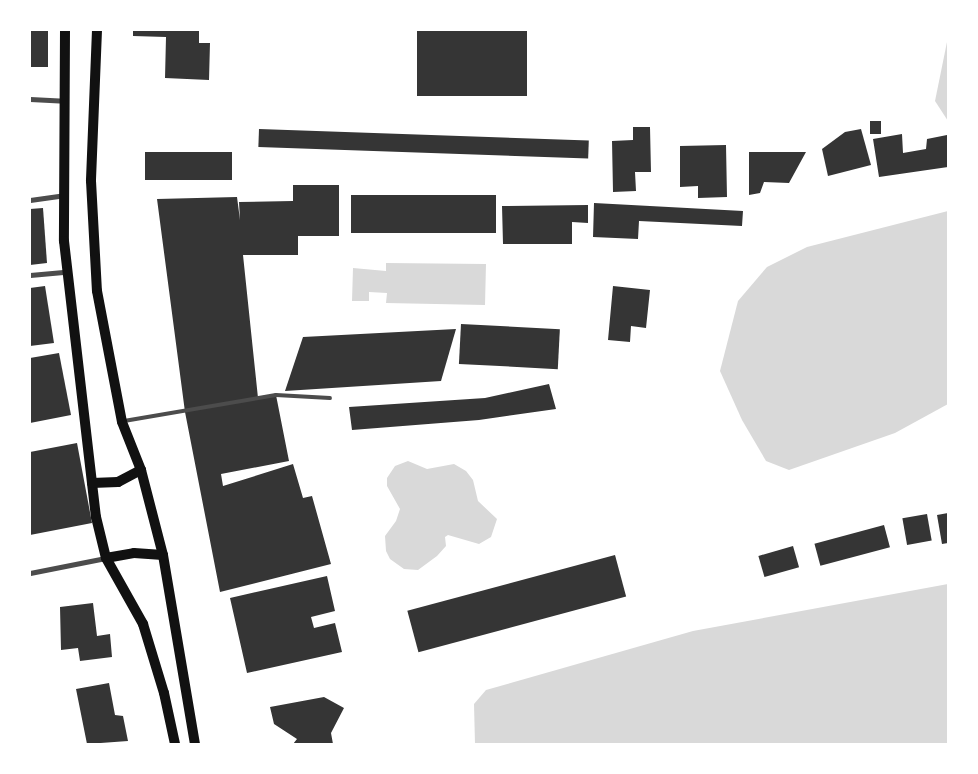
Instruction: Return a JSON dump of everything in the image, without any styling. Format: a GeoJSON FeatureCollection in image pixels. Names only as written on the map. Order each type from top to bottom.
{"type":"FeatureCollection","features":[{"type":"Feature","properties":{"kind":"main road"},"geometry":{"type":"LineString","coordinates":[[65,30],[64,195],[66,272],[92,483],[106,558],[143,624],[164,693],[175,744]]}},
{"type":"Feature","properties":{"kind":"main road"},"geometry":{"type":"LineString","coordinates":[[97,30],[91,181],[94,248],[103,334],[122,422],[141,470],[163,555],[195,744]]}},
{"type":"Feature","properties":{"kind":"main road"},"geometry":{"type":"LineString","coordinates":[[92,483],[118,482],[141,470]]}},
{"type":"Feature","properties":{"kind":"main road"},"geometry":{"type":"LineString","coordinates":[[106,558],[134,553],[163,555]]}},
{"type":"Feature","properties":{"kind":"street"},"geometry":{"type":"LineString","coordinates":[[30,99],[64,101]]}},
{"type":"Feature","properties":{"kind":"street"},"geometry":{"type":"LineString","coordinates":[[30,200],[64,195]]}},
{"type":"Feature","properties":{"kind":"street"},"geometry":{"type":"LineString","coordinates":[[30,275],[66,272]]}},
{"type":"Feature","properties":{"kind":"street"},"geometry":{"type":"LineString","coordinates":[[30,573],[106,558]]}},
{"type":"Feature","properties":{"kind":"lane"},"geometry":{"type":"LineString","coordinates":[[122,422],[276,395],[330,398]]}},
{"type":"Feature","properties":{"kind":"shaded area"},"geometry":{"type":"Polygon","coordinates":[[[948,37],[948,121],[935,101],[948,37]]]}},
{"type":"Feature","properties":{"kind":"shaded area"},"geometry":{"type":"Polygon","coordinates":[[[948,211],[948,404],[895,433],[789,470],[766,461],[742,420],[720,371],[738,301],[767,267],[807,247],[948,211]]]}},
{"type":"Feature","properties":{"kind":"shaded area"},"geometry":{"type":"Polygon","coordinates":[[[386,263],[486,264],[485,305],[386,303],[387,293],[369,292],[369,301],[352,301],[353,268],[386,271],[386,263]]]}},
{"type":"Feature","properties":{"kind":"shaded area"},"geometry":{"type":"Polygon","coordinates":[[[408,461],[427,469],[454,464],[466,471],[473,480],[478,501],[497,519],[491,537],[479,544],[448,535],[445,537],[446,546],[437,556],[418,570],[404,569],[390,559],[386,551],[385,536],[396,521],[400,509],[387,486],[387,478],[395,466],[408,461]]]}},
{"type":"Feature","properties":{"kind":"shaded area"},"geometry":{"type":"Polygon","coordinates":[[[948,584],[948,744],[475,744],[474,704],[486,690],[693,631],[948,584]]]}},
{"type":"Feature","properties":{"kind":"building"},"geometry":{"type":"Polygon","coordinates":[[[30,30],[48,30],[48,67],[30,67],[30,30]]]}},
{"type":"Feature","properties":{"kind":"building"},"geometry":{"type":"Polygon","coordinates":[[[133,30],[199,30],[199,43],[210,43],[209,80],[165,78],[166,37],[133,36],[133,30]]]}},
{"type":"Feature","properties":{"kind":"building"},"geometry":{"type":"Polygon","coordinates":[[[417,30],[527,30],[527,96],[417,96],[417,30]]]}},
{"type":"Feature","properties":{"kind":"building"},"geometry":{"type":"Polygon","coordinates":[[[870,121],[881,121],[881,134],[870,134],[870,121]]]}},
{"type":"Feature","properties":{"kind":"building"},"geometry":{"type":"Polygon","coordinates":[[[633,127],[650,127],[651,172],[635,172],[636,191],[613,192],[612,141],[633,140],[633,127]]]}},
{"type":"Feature","properties":{"kind":"building"},"geometry":{"type":"Polygon","coordinates":[[[259,129],[589,141],[588,159],[258,147],[259,129]]]}},
{"type":"Feature","properties":{"kind":"building"},"geometry":{"type":"Polygon","coordinates":[[[861,129],[871,165],[828,176],[822,149],[845,132],[861,129]]]}},
{"type":"Feature","properties":{"kind":"building"},"geometry":{"type":"Polygon","coordinates":[[[902,134],[903,153],[926,149],[927,139],[947,135],[948,167],[879,177],[873,139],[902,134]]]}},
{"type":"Feature","properties":{"kind":"building"},"geometry":{"type":"Polygon","coordinates":[[[726,145],[727,197],[698,198],[698,186],[680,187],[680,146],[726,145]]]}},
{"type":"Feature","properties":{"kind":"building"},"geometry":{"type":"Polygon","coordinates":[[[145,152],[232,152],[232,180],[145,180],[145,152]]]}},
{"type":"Feature","properties":{"kind":"building"},"geometry":{"type":"Polygon","coordinates":[[[749,152],[806,152],[789,183],[764,182],[760,193],[749,195],[749,152]]]}},
{"type":"Feature","properties":{"kind":"building"},"geometry":{"type":"Polygon","coordinates":[[[293,185],[339,185],[339,236],[298,236],[298,255],[243,255],[258,398],[276,395],[289,461],[221,474],[223,486],[293,464],[303,498],[312,496],[331,564],[220,592],[185,412],[157,199],[237,197],[240,220],[239,202],[293,201],[293,185]]]}},
{"type":"Feature","properties":{"kind":"building"},"geometry":{"type":"Polygon","coordinates":[[[351,195],[496,195],[496,233],[351,233],[351,195]]]}},
{"type":"Feature","properties":{"kind":"building"},"geometry":{"type":"Polygon","coordinates":[[[594,203],[743,211],[742,226],[639,221],[638,239],[593,237],[594,203]]]}},
{"type":"Feature","properties":{"kind":"building"},"geometry":{"type":"Polygon","coordinates":[[[588,205],[588,223],[572,222],[572,244],[503,244],[502,206],[588,205]]]}},
{"type":"Feature","properties":{"kind":"building"},"geometry":{"type":"Polygon","coordinates":[[[43,208],[47,263],[30,265],[30,209],[43,208]]]}},
{"type":"Feature","properties":{"kind":"building"},"geometry":{"type":"Polygon","coordinates":[[[45,286],[54,343],[30,346],[30,288],[45,286]]]}},
{"type":"Feature","properties":{"kind":"building"},"geometry":{"type":"Polygon","coordinates":[[[613,286],[650,290],[646,328],[631,326],[630,342],[608,340],[613,286]]]}},
{"type":"Feature","properties":{"kind":"building"},"geometry":{"type":"Polygon","coordinates":[[[461,324],[560,329],[558,369],[459,364],[461,324]]]}},
{"type":"Feature","properties":{"kind":"building"},"geometry":{"type":"Polygon","coordinates":[[[456,329],[441,381],[285,391],[303,337],[456,329]]]}},
{"type":"Feature","properties":{"kind":"building"},"geometry":{"type":"Polygon","coordinates":[[[59,353],[71,415],[30,423],[30,358],[59,353]]]}},
{"type":"Feature","properties":{"kind":"building"},"geometry":{"type":"Polygon","coordinates":[[[549,384],[556,409],[479,420],[352,430],[349,407],[485,398],[549,384]]]}},
{"type":"Feature","properties":{"kind":"building"},"geometry":{"type":"Polygon","coordinates":[[[77,443],[92,523],[30,535],[30,452],[77,443]]]}},
{"type":"Feature","properties":{"kind":"building"},"geometry":{"type":"Polygon","coordinates":[[[948,513],[948,543],[942,544],[937,515],[948,513]]]}},
{"type":"Feature","properties":{"kind":"building"},"geometry":{"type":"Polygon","coordinates":[[[927,514],[932,541],[907,545],[902,518],[927,514]]]}},
{"type":"Feature","properties":{"kind":"building"},"geometry":{"type":"Polygon","coordinates":[[[884,525],[890,547],[820,566],[814,544],[884,525]]]}},
{"type":"Feature","properties":{"kind":"building"},"geometry":{"type":"Polygon","coordinates":[[[793,546],[799,567],[764,577],[758,556],[793,546]]]}},
{"type":"Feature","properties":{"kind":"building"},"geometry":{"type":"Polygon","coordinates":[[[615,555],[626,597],[418,652],[407,611],[615,555]]]}},
{"type":"Feature","properties":{"kind":"building"},"geometry":{"type":"Polygon","coordinates":[[[327,576],[335,611],[311,617],[314,628],[335,623],[342,652],[247,673],[230,598],[327,576]]]}},
{"type":"Feature","properties":{"kind":"building"},"geometry":{"type":"Polygon","coordinates":[[[93,603],[97,636],[110,634],[112,657],[80,661],[78,648],[61,650],[60,607],[93,603]]]}},
{"type":"Feature","properties":{"kind":"building"},"geometry":{"type":"Polygon","coordinates":[[[109,683],[115,715],[123,716],[128,741],[87,744],[76,689],[109,683]]]}},
{"type":"Feature","properties":{"kind":"building"},"geometry":{"type":"Polygon","coordinates":[[[324,697],[344,708],[331,733],[333,744],[293,744],[297,739],[274,724],[270,707],[324,697]]]}}]}
